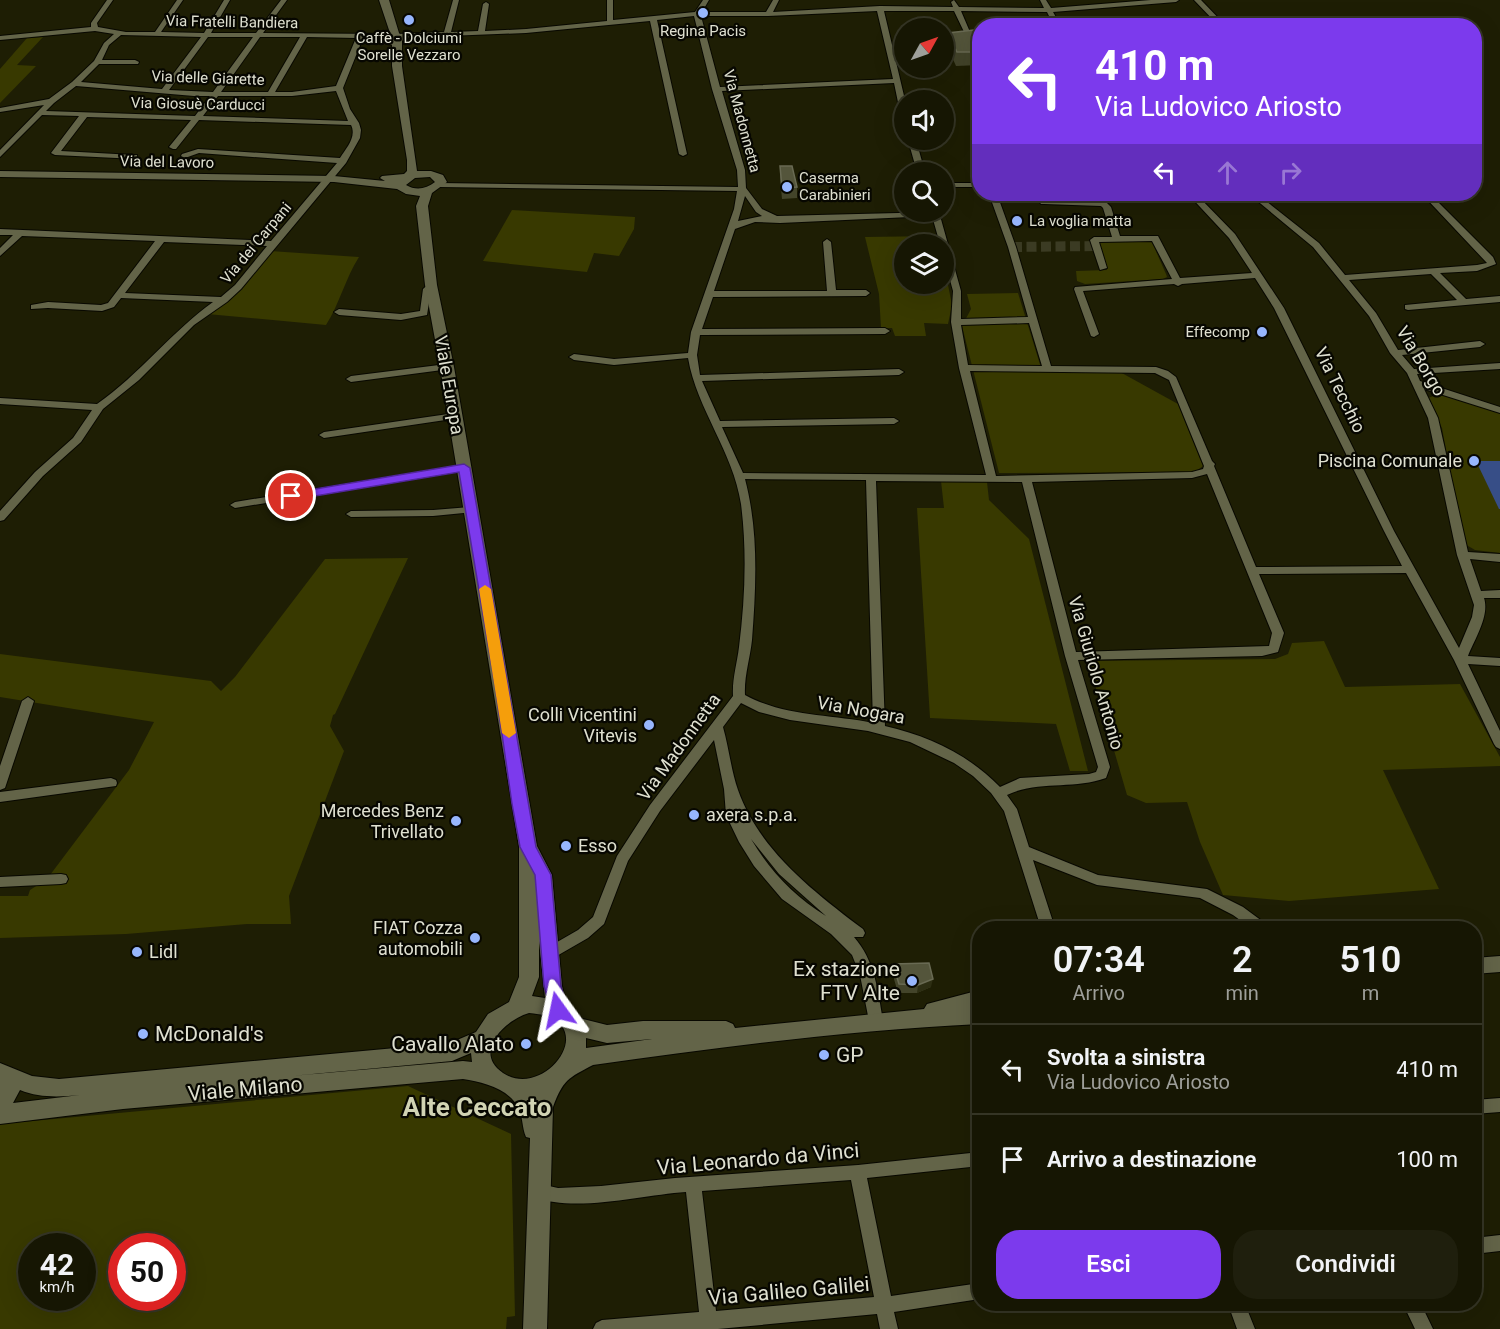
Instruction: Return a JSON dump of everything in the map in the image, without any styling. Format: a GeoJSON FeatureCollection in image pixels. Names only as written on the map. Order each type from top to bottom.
{"type":"FeatureCollection","features":[{"type":"Feature","properties":{"kind":"main road"},"geometry":{"type":"LineString","coordinates":[[384,0],[387,10],[385,38],[397,66],[412,162],[412,172],[405,185]]}},
{"type":"Feature","properties":{"kind":"main road"},"geometry":{"type":"LineString","coordinates":[[376,178],[395,173],[412,162]]}},
{"type":"Feature","properties":{"kind":"main road"},"geometry":{"type":"LineString","coordinates":[[412,162],[436,179]]}},
{"type":"Feature","properties":{"kind":"main road","name":"Via del Lavoro"},"geometry":{"type":"LineString","coordinates":[[0,174],[376,178],[405,185]]}},
{"type":"Feature","properties":{"kind":"main road","name":"Via del Lavoro"},"geometry":{"type":"LineString","coordinates":[[330,179],[405,185]]}},
{"type":"Feature","properties":{"kind":"main road"},"geometry":{"type":"LineString","coordinates":[[405,185],[436,179]]}},
{"type":"Feature","properties":{"kind":"main road"},"geometry":{"type":"LineString","coordinates":[[405,185],[427,191],[436,179]]}},
{"type":"Feature","properties":{"kind":"main road"},"geometry":{"type":"LineString","coordinates":[[405,185],[422,206]]}},
{"type":"Feature","properties":{"kind":"main road","name":"Viale Europa"},"geometry":{"type":"LineString","coordinates":[[427,191],[422,206],[431,285],[493,631],[528,847],[529,977],[519,1006]]}},
{"type":"Feature","properties":{"kind":"main road","name":"Viale Europa"},"geometry":{"type":"LineString","coordinates":[[528,847],[543,875],[552,986],[558,1010]]}},
{"type":"Feature","properties":{"kind":"main road"},"geometry":{"type":"LineString","coordinates":[[1482,965],[1500,964]]}},
{"type":"Feature","properties":{"kind":"main road"},"geometry":{"type":"LineString","coordinates":[[901,1019],[972,1000]]}},
{"type":"Feature","properties":{"kind":"main road"},"geometry":{"type":"LineString","coordinates":[[519,1006],[539,1004],[558,1010],[574,1026],[607,1034],[644,1030],[784,1030]]}},
{"type":"Feature","properties":{"kind":"main road","name":"Viale Milano"},"geometry":{"type":"LineString","coordinates":[[3,1074],[31,1085],[59,1088],[452,1052],[482,1039],[495,1018],[519,1006]]}},
{"type":"Feature","properties":{"kind":"main road"},"geometry":{"type":"LineString","coordinates":[[514,1086],[533,1086],[590,1056],[784,1030],[901,1019],[972,1015]]}},
{"type":"Feature","properties":{"kind":"main road"},"geometry":{"type":"LineString","coordinates":[[535,1329],[542,1107],[559,1074],[577,1047],[574,1026]]}},
{"type":"Feature","properties":{"kind":"main road"},"geometry":{"type":"LineString","coordinates":[[482,1039],[482,1061],[490,1074]]}},
{"type":"Feature","properties":{"kind":"main road","name":"Viale Milano"},"geometry":{"type":"LineString","coordinates":[[0,1114],[123,1100],[463,1070],[490,1074],[501,1082],[514,1086]]}},
{"type":"Feature","properties":{"kind":"main road","name":"Viale Milano"},"geometry":{"type":"LineString","coordinates":[[0,1106],[10,1089],[3,1074]]}},
{"type":"Feature","properties":{"kind":"main road"},"geometry":{"type":"LineString","coordinates":[[514,1086],[525,1098],[533,1113],[539,1218]]}},
{"type":"Feature","properties":{"kind":"street"},"geometry":{"type":"LineString","coordinates":[[105,42],[94,24],[110,0]]}},
{"type":"Feature","properties":{"kind":"street"},"geometry":{"type":"LineString","coordinates":[[156,35],[180,0]]}},
{"type":"Feature","properties":{"kind":"street"},"geometry":{"type":"LineString","coordinates":[[164,92],[206,35],[227,0]]}},
{"type":"Feature","properties":{"kind":"street"},"geometry":{"type":"LineString","coordinates":[[173,147],[284,0]]}},
{"type":"Feature","properties":{"kind":"street"},"geometry":{"type":"LineString","coordinates":[[447,34],[456,0]]}},
{"type":"Feature","properties":{"kind":"street"},"geometry":{"type":"LineString","coordinates":[[610,0],[610,21]]}},
{"type":"Feature","properties":{"kind":"street"},"geometry":{"type":"LineString","coordinates":[[702,14],[706,0]]}},
{"type":"Feature","properties":{"kind":"street"},"geometry":{"type":"LineString","coordinates":[[768,14],[776,0]]}},
{"type":"Feature","properties":{"kind":"street"},"geometry":{"type":"LineString","coordinates":[[953,0],[968,34],[972,34]]}},
{"type":"Feature","properties":{"kind":"street"},"geometry":{"type":"LineString","coordinates":[[1009,0],[1016,10]]}},
{"type":"Feature","properties":{"kind":"street"},"geometry":{"type":"LineString","coordinates":[[1043,0],[1054,18]]}},
{"type":"Feature","properties":{"kind":"street","name":"Via Fratelli Bandiera"},"geometry":{"type":"LineString","coordinates":[[0,38],[97,29],[117,33],[156,35],[385,38],[526,31],[653,17],[768,14],[880,8],[908,4],[972,9],[1051,10],[1176,0]]}},
{"type":"Feature","properties":{"kind":"street"},"geometry":{"type":"LineString","coordinates":[[1197,0],[1215,18]]}},
{"type":"Feature","properties":{"kind":"street"},"geometry":{"type":"LineString","coordinates":[[481,33],[486,4]]}},
{"type":"Feature","properties":{"kind":"street"},"geometry":{"type":"LineString","coordinates":[[880,8],[898,90]]}},
{"type":"Feature","properties":{"kind":"street"},"geometry":{"type":"LineString","coordinates":[[972,9],[976,18]]}},
{"type":"Feature","properties":{"kind":"street","name":"Via Madonnetta"},"geometry":{"type":"LineString","coordinates":[[550,953],[583,934],[599,921],[622,860],[655,808],[739,697],[738,680],[749,605],[750,560],[746,503],[738,476],[696,378],[692,355],[696,332],[738,209],[742,189],[741,170],[698,23],[702,14]]}},
{"type":"Feature","properties":{"kind":"street"},"geometry":{"type":"LineString","coordinates":[[653,17],[683,154]]}},
{"type":"Feature","properties":{"kind":"street"},"geometry":{"type":"LineString","coordinates":[[0,155],[51,101],[75,84],[97,62],[105,42],[117,33]]}},
{"type":"Feature","properties":{"kind":"street"},"geometry":{"type":"LineString","coordinates":[[270,94],[304,36]]}},
{"type":"Feature","properties":{"kind":"street"},"geometry":{"type":"LineString","coordinates":[[356,123],[346,109],[339,88],[385,38]]}},
{"type":"Feature","properties":{"kind":"street"},"geometry":{"type":"LineString","coordinates":[[97,62],[135,62]]}},
{"type":"Feature","properties":{"kind":"street"},"geometry":{"type":"LineString","coordinates":[[716,89],[896,81]]}},
{"type":"Feature","properties":{"kind":"street","name":"Via delle Giarette"},"geometry":{"type":"LineString","coordinates":[[75,84],[164,92],[270,94],[292,94],[339,88]]}},
{"type":"Feature","properties":{"kind":"street"},"geometry":{"type":"LineString","coordinates":[[0,110],[51,101]]}},
{"type":"Feature","properties":{"kind":"street","name":"Via Giosuè Carducci"},"geometry":{"type":"LineString","coordinates":[[40,112],[356,123]]}},
{"type":"Feature","properties":{"kind":"street"},"geometry":{"type":"LineString","coordinates":[[86,114],[55,153],[134,157]]}},
{"type":"Feature","properties":{"kind":"street","name":"Via dei Carpani"},"geometry":{"type":"LineString","coordinates":[[0,518],[39,474],[77,441],[99,408],[194,320],[224,300],[330,179],[356,138],[356,123]]}},
{"type":"Feature","properties":{"kind":"street"},"geometry":{"type":"LineString","coordinates":[[185,156],[195,151],[343,161]]}},
{"type":"Feature","properties":{"kind":"street"},"geometry":{"type":"LineString","coordinates":[[436,179],[467,184],[742,189],[750,194],[758,216]]}},
{"type":"Feature","properties":{"kind":"street"},"geometry":{"type":"LineString","coordinates":[[954,185],[972,185]]}},
{"type":"Feature","properties":{"kind":"street"},"geometry":{"type":"LineString","coordinates":[[996,201],[1012,247],[1047,368]]}},
{"type":"Feature","properties":{"kind":"street"},"geometry":{"type":"LineString","coordinates":[[1043,201],[1103,204],[1107,207],[1117,239]]}},
{"type":"Feature","properties":{"kind":"street","name":"Via Tecchio"},"geometry":{"type":"LineString","coordinates":[[1199,201],[1232,236],[1279,308],[1410,569],[1460,660],[1498,739]]}},
{"type":"Feature","properties":{"kind":"street","name":"Via Borgo"},"geometry":{"type":"LineString","coordinates":[[1262,201],[1316,244],[1373,315],[1395,353],[1411,372],[1433,418],[1463,555],[1480,605],[1478,617],[1460,660]]}},
{"type":"Feature","properties":{"kind":"street"},"geometry":{"type":"LineString","coordinates":[[1343,278],[1477,268],[1492,264],[1490,259],[1433,201]]}},
{"type":"Feature","properties":{"kind":"street"},"geometry":{"type":"LineString","coordinates":[[738,209],[758,216],[780,219],[894,214]]}},
{"type":"Feature","properties":{"kind":"street"},"geometry":{"type":"LineString","coordinates":[[732,228],[758,216]]}},
{"type":"Feature","properties":{"kind":"street"},"geometry":{"type":"LineString","coordinates":[[939,222],[957,291],[956,322],[964,368],[992,479]]}},
{"type":"Feature","properties":{"kind":"street"},"geometry":{"type":"LineString","coordinates":[[0,231],[272,244]]}},
{"type":"Feature","properties":{"kind":"street"},"geometry":{"type":"LineString","coordinates":[[0,253],[20,233]]}},
{"type":"Feature","properties":{"kind":"street"},"geometry":{"type":"LineString","coordinates":[[34,307],[48,305],[102,308],[111,305],[162,238]]}},
{"type":"Feature","properties":{"kind":"street"},"geometry":{"type":"LineString","coordinates":[[1103,268],[1094,240],[1155,238],[1178,283]]}},
{"type":"Feature","properties":{"kind":"street"},"geometry":{"type":"LineString","coordinates":[[827,242],[832,292]]}},
{"type":"Feature","properties":{"kind":"street"},"geometry":{"type":"LineString","coordinates":[[1434,272],[1464,302]]}},
{"type":"Feature","properties":{"kind":"street"},"geometry":{"type":"LineString","coordinates":[[1094,334],[1078,289],[1259,275]]}},
{"type":"Feature","properties":{"kind":"street"},"geometry":{"type":"LineString","coordinates":[[339,312],[415,316],[426,311],[427,289],[431,285]]}},
{"type":"Feature","properties":{"kind":"street"},"geometry":{"type":"LineString","coordinates":[[709,294],[866,293]]}},
{"type":"Feature","properties":{"kind":"street"},"geometry":{"type":"LineString","coordinates":[[120,295],[224,300]]}},
{"type":"Feature","properties":{"kind":"street"},"geometry":{"type":"LineString","coordinates":[[1408,307],[1500,299]]}},
{"type":"Feature","properties":{"kind":"street"},"geometry":{"type":"LineString","coordinates":[[956,322],[1032,320]]}},
{"type":"Feature","properties":{"kind":"street"},"geometry":{"type":"LineString","coordinates":[[696,332],[885,331]]}},
{"type":"Feature","properties":{"kind":"street"},"geometry":{"type":"LineString","coordinates":[[1395,353],[1480,344]]}},
{"type":"Feature","properties":{"kind":"street"},"geometry":{"type":"LineString","coordinates":[[574,357],[614,362],[692,355]]}},
{"type":"Feature","properties":{"kind":"street"},"geometry":{"type":"LineString","coordinates":[[1411,372],[1500,366]]}},
{"type":"Feature","properties":{"kind":"street"},"geometry":{"type":"LineString","coordinates":[[351,379],[447,367]]}},
{"type":"Feature","properties":{"kind":"street"},"geometry":{"type":"LineString","coordinates":[[964,368],[1156,370],[1173,379],[1278,633],[1274,649],[1262,652],[1071,656]]}},
{"type":"Feature","properties":{"kind":"street"},"geometry":{"type":"LineString","coordinates":[[696,378],[899,372]]}},
{"type":"Feature","properties":{"kind":"street"},"geometry":{"type":"LineString","coordinates":[[1416,383],[1500,410]]}},
{"type":"Feature","properties":{"kind":"street"},"geometry":{"type":"LineString","coordinates":[[0,401],[99,408]]}},
{"type":"Feature","properties":{"kind":"street"},"geometry":{"type":"LineString","coordinates":[[324,435],[455,416]]}},
{"type":"Feature","properties":{"kind":"street"},"geometry":{"type":"LineString","coordinates":[[715,424],[894,421]]}},
{"type":"Feature","properties":{"kind":"street"},"geometry":{"type":"LineString","coordinates":[[1192,476],[1207,471],[1210,464]]}},
{"type":"Feature","properties":{"kind":"street"},"geometry":{"type":"LineString","coordinates":[[235,505],[464,468]]}},
{"type":"Feature","properties":{"kind":"street"},"geometry":{"type":"LineString","coordinates":[[738,476],[1026,479],[1192,476],[1210,480],[1219,486]]}},
{"type":"Feature","properties":{"kind":"street"},"geometry":{"type":"LineString","coordinates":[[871,477],[879,728]]}},
{"type":"Feature","properties":{"kind":"street","name":"Via Giuriolo Antonio"},"geometry":{"type":"LineString","coordinates":[[1000,793],[1020,783],[1090,779],[1101,775],[1104,767],[1071,656],[1026,479]]}},
{"type":"Feature","properties":{"kind":"street"},"geometry":{"type":"LineString","coordinates":[[351,514],[470,510]]}},
{"type":"Feature","properties":{"kind":"street"},"geometry":{"type":"LineString","coordinates":[[1463,555],[1500,558]]}},
{"type":"Feature","properties":{"kind":"street"},"geometry":{"type":"LineString","coordinates":[[1252,571],[1410,569]]}},
{"type":"Feature","properties":{"kind":"street"},"geometry":{"type":"LineString","coordinates":[[1478,595],[1500,594]]}},
{"type":"Feature","properties":{"kind":"street"},"geometry":{"type":"LineString","coordinates":[[1460,660],[1500,662]]}},
{"type":"Feature","properties":{"kind":"street","name":"Via Nogara"},"geometry":{"type":"LineString","coordinates":[[739,697],[755,707],[802,718],[879,728],[917,738],[942,749],[1000,793],[1010,809],[1046,921]]}},
{"type":"Feature","properties":{"kind":"street"},"geometry":{"type":"LineString","coordinates":[[0,785],[28,701]]}},
{"type":"Feature","properties":{"kind":"street"},"geometry":{"type":"LineString","coordinates":[[716,726],[731,787],[747,826],[808,896],[858,933]]}},
{"type":"Feature","properties":{"kind":"street"},"geometry":{"type":"LineString","coordinates":[[0,797],[111,783]]}},
{"type":"Feature","properties":{"kind":"street"},"geometry":{"type":"LineString","coordinates":[[731,787],[732,813],[764,871],[795,902],[842,934],[858,952],[868,981],[876,1021]]}},
{"type":"Feature","properties":{"kind":"street"},"geometry":{"type":"LineString","coordinates":[[1025,851],[1097,880],[1202,893],[1238,911],[1252,921]]}},
{"type":"Feature","properties":{"kind":"street"},"geometry":{"type":"LineString","coordinates":[[0,882],[61,879]]}},
{"type":"Feature","properties":{"kind":"street"},"geometry":{"type":"LineString","coordinates":[[1482,1106],[1500,1105]]}},
{"type":"Feature","properties":{"kind":"street","name":"Via Leonardo da Vinci"},"geometry":{"type":"LineString","coordinates":[[540,1192],[558,1196],[601,1194],[972,1160]]}},
{"type":"Feature","properties":{"kind":"street"},"geometry":{"type":"LineString","coordinates":[[858,1172],[890,1329]]}},
{"type":"Feature","properties":{"kind":"street"},"geometry":{"type":"LineString","coordinates":[[693,1184],[708,1325]]}},
{"type":"Feature","properties":{"kind":"street"},"geometry":{"type":"LineString","coordinates":[[1482,1245],[1500,1243]]}},
{"type":"Feature","properties":{"kind":"street","name":"Via Galileo Galilei"},"geometry":{"type":"LineString","coordinates":[[602,1329],[708,1325],[885,1305],[972,1292]]}},
{"type":"Feature","properties":{"kind":"street"},"geometry":{"type":"LineString","coordinates":[[1240,1311],[1246,1329]]}},
{"type":"Feature","properties":{"kind":"street"},"geometry":{"type":"LineString","coordinates":[[1415,1311],[1424,1329]]}},
{"type":"Feature","properties":{"kind":"shaded area"},"geometry":{"type":"Polygon","coordinates":[[[43,37],[17,65],[36,66],[0,103],[0,69],[27,38],[43,37]]]}},
{"type":"Feature","properties":{"kind":"shaded area"},"geometry":{"type":"Polygon","coordinates":[[[512,210],[635,217],[634,229],[619,256],[594,253],[587,272],[483,261],[512,210]]]}},
{"type":"Feature","properties":{"kind":"shaded area"},"geometry":{"type":"Polygon","coordinates":[[[865,237],[894,237],[894,294],[950,294],[952,305],[948,324],[924,323],[926,336],[895,336],[892,328],[881,328],[879,294],[865,237]]]}},
{"type":"Feature","properties":{"kind":"shaded area"},"geometry":{"type":"Polygon","coordinates":[[[1151,240],[1167,277],[1085,284],[1077,281],[1076,271],[1107,270],[1097,242],[1151,240]]]}},
{"type":"Feature","properties":{"kind":"shaded area"},"geometry":{"type":"Polygon","coordinates":[[[270,251],[359,257],[326,325],[207,314],[270,251]]]}},
{"type":"Feature","properties":{"kind":"shaded area"},"geometry":{"type":"Polygon","coordinates":[[[1018,293],[1042,371],[1120,372],[1178,404],[1203,466],[1195,472],[999,473],[962,326],[971,309],[967,294],[1018,293]]]}},
{"type":"Feature","properties":{"kind":"shaded area","name":"Piscina Comunale"},"geometry":{"type":"Polygon","coordinates":[[[1439,394],[1500,413],[1500,553],[1475,550],[1463,543],[1442,428],[1428,398],[1439,394]]]}},
{"type":"Feature","properties":{"kind":"shaded area"},"geometry":{"type":"Polygon","coordinates":[[[941,481],[987,482],[989,500],[1029,539],[1088,771],[1070,771],[1056,724],[930,718],[917,508],[944,508],[941,481]]]}},
{"type":"Feature","properties":{"kind":"shaded area"},"geometry":{"type":"Polygon","coordinates":[[[408,558],[333,715],[330,726],[344,751],[289,896],[291,924],[247,924],[126,934],[0,938],[0,896],[28,896],[30,890],[47,879],[129,770],[154,722],[0,697],[0,654],[211,681],[221,691],[235,677],[325,559],[408,558]]]}},
{"type":"Feature","properties":{"kind":"shaded area"},"geometry":{"type":"Polygon","coordinates":[[[1324,641],[1345,687],[1460,684],[1500,757],[1500,766],[1383,770],[1439,889],[1289,901],[1223,895],[1200,842],[1187,802],[1146,803],[1127,795],[1088,661],[1275,659],[1288,654],[1292,643],[1324,641]]]}},
{"type":"Feature","properties":{"kind":"shaded area"},"geometry":{"type":"Polygon","coordinates":[[[408,1086],[511,1134],[515,1316],[507,1317],[506,1329],[0,1329],[0,1124],[408,1086]]]}},
{"type":"Feature","properties":{"kind":"water"},"geometry":{"type":"Polygon","coordinates":[[[1476,461],[1500,461],[1500,509],[1499,509],[1476,461]]]}},
{"type":"Feature","properties":{"kind":"building"},"geometry":{"type":"Polygon","coordinates":[[[972,30],[972,52],[957,52],[954,46],[954,32],[972,30]]]}},
{"type":"Feature","properties":{"kind":"building"},"geometry":{"type":"Polygon","coordinates":[[[780,166],[792,166],[797,187],[782,188],[780,166]]]}},
{"type":"Feature","properties":{"kind":"building"},"geometry":{"type":"Polygon","coordinates":[[[929,963],[933,979],[918,985],[899,984],[893,964],[929,963]]]}},
{"type":"Feature","properties":{"kind":"tunnel"},"geometry":{"type":"LineString","coordinates":[[1012,247],[1095,246]]}},
{"type":"Feature","properties":{"kind":"slow traffic"},"geometry":{"type":"LineString","coordinates":[[485,589],[509,733]]}},
{"type":"Feature","properties":{"kind":"place","name":"Regina Pacis"},"geometry":{"type":"Point","coordinates":[703,13]}},
{"type":"Feature","properties":{"kind":"place","name":"Caffè - Dolciumi Sorelle Vezzaro"},"geometry":{"type":"Point","coordinates":[409,20]}},
{"type":"Feature","properties":{"kind":"place","name":"Caserma Carabinieri"},"geometry":{"type":"Point","coordinates":[787,187]}},
{"type":"Feature","properties":{"kind":"place","name":"La voglia matta"},"geometry":{"type":"Point","coordinates":[1017,221]}},
{"type":"Feature","properties":{"kind":"place","name":"Effecomp"},"geometry":{"type":"Point","coordinates":[1262,332]}},
{"type":"Feature","properties":{"kind":"place","name":"Piscina Comunale"},"geometry":{"type":"Point","coordinates":[1474,461]}},
{"type":"Feature","properties":{"kind":"place","name":"Colli Vicentini Vitevis"},"geometry":{"type":"Point","coordinates":[649,725]}},
{"type":"Feature","properties":{"kind":"place","name":"axera s.p.a."},"geometry":{"type":"Point","coordinates":[694,815]}},
{"type":"Feature","properties":{"kind":"place","name":"Mercedes Benz Trivellato"},"geometry":{"type":"Point","coordinates":[456,821]}},
{"type":"Feature","properties":{"kind":"place","name":"Esso"},"geometry":{"type":"Point","coordinates":[566,846]}},
{"type":"Feature","properties":{"kind":"place","name":"FIAT Cozza automobili"},"geometry":{"type":"Point","coordinates":[475,938]}},
{"type":"Feature","properties":{"kind":"place","name":"Lidl"},"geometry":{"type":"Point","coordinates":[137,952]}},
{"type":"Feature","properties":{"kind":"place","name":"Ex stazione FTV Alte"},"geometry":{"type":"Point","coordinates":[912,981]}},
{"type":"Feature","properties":{"kind":"place","name":"McDonald's"},"geometry":{"type":"Point","coordinates":[143,1034]}},
{"type":"Feature","properties":{"kind":"place","name":"Cavallo Alato"},"geometry":{"type":"Point","coordinates":[526,1044]}},
{"type":"Feature","properties":{"kind":"place","name":"GP"},"geometry":{"type":"Point","coordinates":[824,1055]}},
{"type":"Feature","properties":{"kind":"district","name":"Alte Ceccato"},"geometry":{"type":"Point","coordinates":[477,1107]}},
{"type":"Feature","properties":{"kind":"route"},"geometry":{"type":"LineString","coordinates":[[291,496],[464,468],[528,847],[543,875],[552,986],[558,1010]]}}]}
